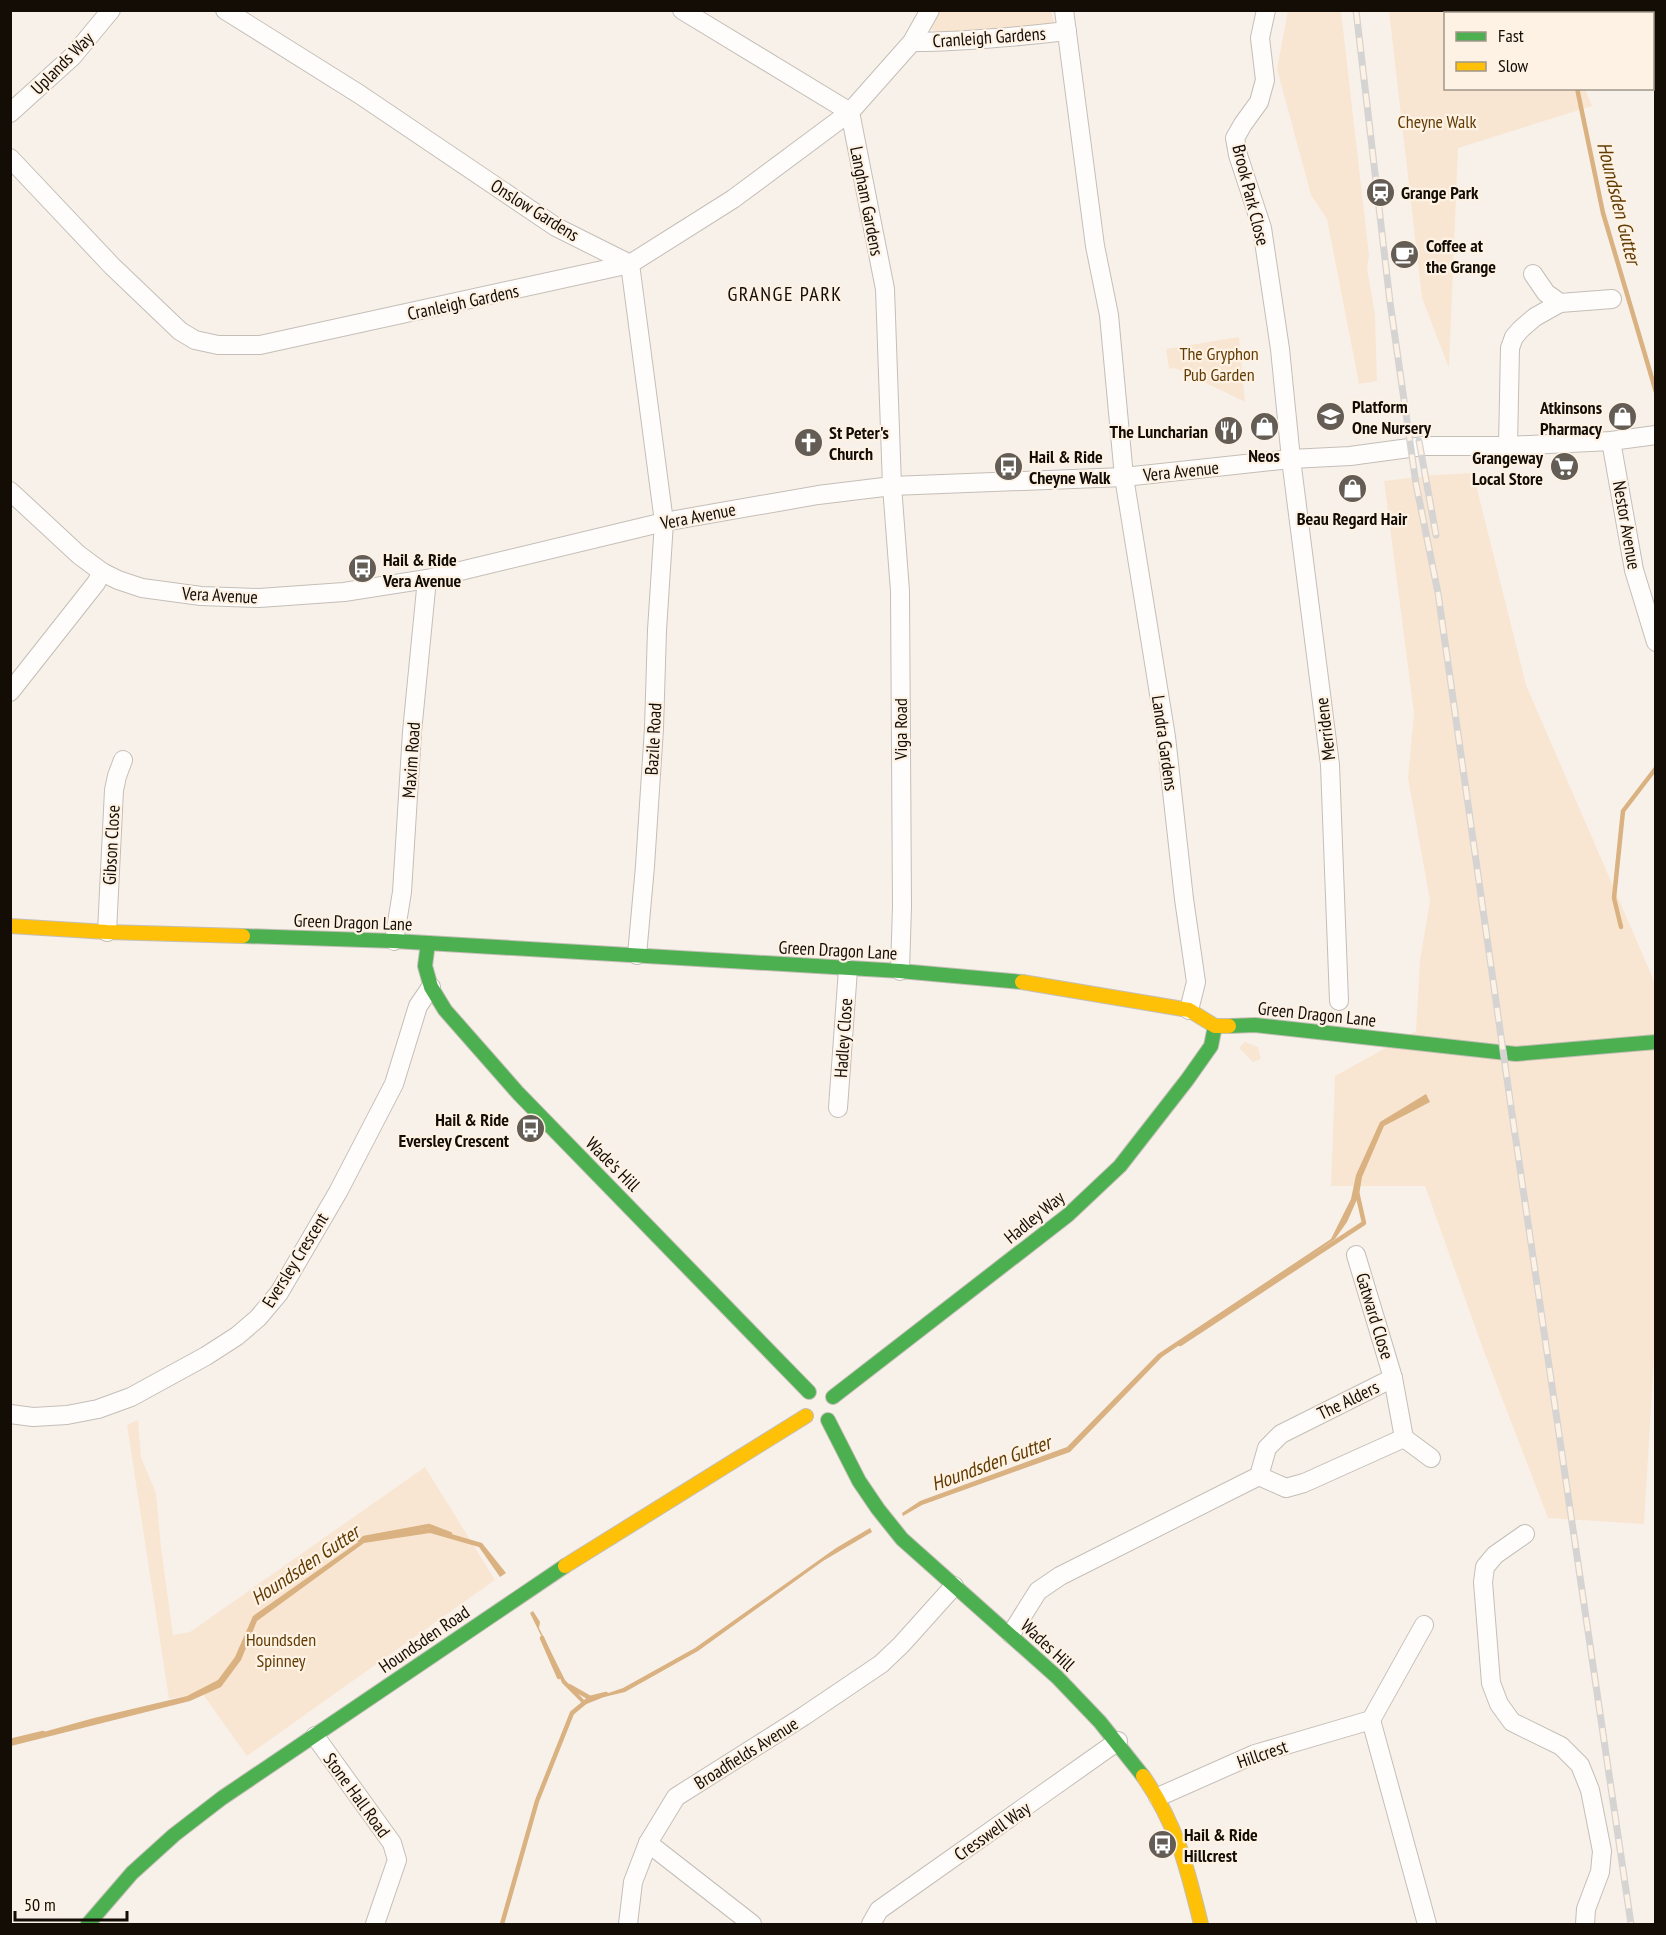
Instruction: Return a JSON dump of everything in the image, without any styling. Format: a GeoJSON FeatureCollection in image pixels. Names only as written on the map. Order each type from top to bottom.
{"type":"FeatureCollection","features":[{"type":"Feature","properties":{"kind":"street","name":"Uplands Way"},"geometry":{"type":"LineString","coordinates":[[10,113],[73,56],[111,10]]}},
{"type":"Feature","properties":{"kind":"street","name":"Onslow Gardens"},"geometry":{"type":"LineString","coordinates":[[225,10],[359,94],[556,226],[630,264]]}},
{"type":"Feature","properties":{"kind":"street"},"geometry":{"type":"LineString","coordinates":[[682,10],[850,112]]}},
{"type":"Feature","properties":{"kind":"street","name":"Cranleigh Gardens"},"geometry":{"type":"LineString","coordinates":[[10,158],[112,266],[180,331],[195,340],[218,345],[260,345],[630,264],[733,199],[850,112],[912,42],[930,10]]}},
{"type":"Feature","properties":{"kind":"street"},"geometry":{"type":"LineString","coordinates":[[1064,10],[1095,246],[1109,315],[1124,477]]}},
{"type":"Feature","properties":{"kind":"street","name":"Brook Park Close"},"geometry":{"type":"LineString","coordinates":[[1266,10],[1260,39],[1265,80],[1260,102],[1235,138],[1238,155],[1262,228],[1280,349],[1291,459]]}},
{"type":"Feature","properties":{"kind":"street","name":"Cranleigh Gardens"},"geometry":{"type":"LineString","coordinates":[[912,42],[1000,39],[1066,31]]}},
{"type":"Feature","properties":{"kind":"street","name":"Langham Gardens"},"geometry":{"type":"LineString","coordinates":[[850,112],[885,289],[892,486]]}},
{"type":"Feature","properties":{"kind":"street"},"geometry":{"type":"LineString","coordinates":[[630,264],[664,522]]}},
{"type":"Feature","properties":{"kind":"street"},"geometry":{"type":"LineString","coordinates":[[1533,274],[1546,293],[1560,303]]}},
{"type":"Feature","properties":{"kind":"street"},"geometry":{"type":"LineString","coordinates":[[1508,446],[1510,348],[1514,337],[1535,317],[1560,303],[1612,299]]}},
{"type":"Feature","properties":{"kind":"street","name":"Vera Avenue"},"geometry":{"type":"LineString","coordinates":[[10,491],[79,555],[102,572],[118,580],[142,588],[201,596],[260,598],[344,592],[427,579],[664,522],[809,497],[892,486],[1124,477],[1291,459],[1350,456],[1424,446],[1508,446],[1611,441],[1656,435]]}},
{"type":"Feature","properties":{"kind":"street","name":"Nestor Avenue"},"geometry":{"type":"LineString","coordinates":[[1611,441],[1634,570],[1656,642]]}},
{"type":"Feature","properties":{"kind":"street","name":"Merridene"},"geometry":{"type":"LineString","coordinates":[[1291,459],[1330,765],[1338,1001]]}},
{"type":"Feature","properties":{"kind":"street","name":"Landra Gardens"},"geometry":{"type":"LineString","coordinates":[[1124,477],[1166,737],[1196,981],[1189,1010]]}},
{"type":"Feature","properties":{"kind":"street","name":"Viga Road"},"geometry":{"type":"LineString","coordinates":[[892,486],[900,591],[902,906],[900,971]]}},
{"type":"Feature","properties":{"kind":"street","name":"Bazile Road"},"geometry":{"type":"LineString","coordinates":[[637,955],[654,728],[664,522]]}},
{"type":"Feature","properties":{"kind":"street"},"geometry":{"type":"LineString","coordinates":[[10,692],[96,583],[102,572]]}},
{"type":"Feature","properties":{"kind":"street","name":"Maxim Road"},"geometry":{"type":"LineString","coordinates":[[394,941],[402,892],[412,732],[427,579]]}},
{"type":"Feature","properties":{"kind":"street","name":"Gibson Close"},"geometry":{"type":"LineString","coordinates":[[106,932],[114,790],[123,760]]}},
{"type":"Feature","properties":{"kind":"street","name":"Green Dragon Lane"},"geometry":{"type":"LineString","coordinates":[[10,926],[106,932],[394,941],[900,971],[1016,981],[1189,1010],[1215,1026],[1255,1025],[1516,1054],[1656,1042]]}},
{"type":"Feature","properties":{"kind":"street","name":"Wade's Hill"},"geometry":{"type":"LineString","coordinates":[[428,943],[425,966],[431,987],[445,1010],[518,1093],[809,1392]]}},
{"type":"Feature","properties":{"kind":"street","name":"Hadley Close"},"geometry":{"type":"LineString","coordinates":[[838,1108],[848,969]]}},
{"type":"Feature","properties":{"kind":"street","name":"Eversley Crescent"},"geometry":{"type":"LineString","coordinates":[[10,1414],[33,1417],[67,1415],[98,1409],[131,1397],[206,1356],[237,1336],[258,1318],[279,1293],[343,1182],[394,1084],[418,1006],[431,987]]}},
{"type":"Feature","properties":{"kind":"street","name":"Hadley Way"},"geometry":{"type":"LineString","coordinates":[[833,1397],[1068,1215],[1120,1166],[1211,1046],[1215,1026]]}},
{"type":"Feature","properties":{"kind":"street","name":"Gatward Close"},"geometry":{"type":"LineString","coordinates":[[1356,1255],[1394,1378]]}},
{"type":"Feature","properties":{"kind":"street","name":"The Alders"},"geometry":{"type":"LineString","coordinates":[[1259,1476],[1267,1448],[1281,1434],[1394,1378],[1404,1438]]}},
{"type":"Feature","properties":{"kind":"street"},"geometry":{"type":"LineString","coordinates":[[823,1389],[833,1397],[836,1403],[835,1410],[828,1420],[817,1422],[806,1416],[803,1403],[809,1392],[823,1389]]}},
{"type":"Feature","properties":{"kind":"street","name":"Houndsden Road"},"geometry":{"type":"LineString","coordinates":[[88,1924],[132,1873],[174,1835],[222,1798],[582,1555],[806,1416]]}},
{"type":"Feature","properties":{"kind":"street","name":"Wades Hill"},"geometry":{"type":"LineString","coordinates":[[828,1420],[841,1449],[880,1512],[900,1538],[1011,1634],[1064,1684],[1118,1741],[1158,1797],[1171,1823],[1184,1860],[1201,1924]]}},
{"type":"Feature","properties":{"kind":"street"},"geometry":{"type":"LineString","coordinates":[[1011,1634],[1038,1590],[1060,1576],[1259,1476],[1286,1488],[1304,1483],[1404,1438],[1431,1458]]}},
{"type":"Feature","properties":{"kind":"street"},"geometry":{"type":"LineString","coordinates":[[1525,1534],[1495,1555],[1485,1567],[1483,1582],[1491,1683],[1499,1704],[1512,1722],[1561,1746],[1580,1765],[1590,1790],[1602,1851],[1600,1872],[1586,1909],[1585,1924]]}},
{"type":"Feature","properties":{"kind":"street","name":"Broadfields Avenue"},"geometry":{"type":"LineString","coordinates":[[628,1924],[633,1882],[648,1843],[676,1797],[881,1664],[954,1586]]}},
{"type":"Feature","properties":{"kind":"street"},"geometry":{"type":"LineString","coordinates":[[1424,1625],[1371,1720],[1427,1924]]}},
{"type":"Feature","properties":{"kind":"street","name":"Hillcrest"},"geometry":{"type":"LineString","coordinates":[[1158,1797],[1255,1754],[1371,1720]]}},
{"type":"Feature","properties":{"kind":"street","name":"Stone Hall Road"},"geometry":{"type":"LineString","coordinates":[[315,1736],[392,1843],[396,1852],[397,1860],[375,1924]]}},
{"type":"Feature","properties":{"kind":"street","name":"Cresswell Way"},"geometry":{"type":"LineString","coordinates":[[871,1924],[879,1910],[1118,1741]]}},
{"type":"Feature","properties":{"kind":"street"},"geometry":{"type":"LineString","coordinates":[[648,1843],[752,1924]]}},
{"type":"Feature","properties":{"kind":"green space"},"geometry":{"type":"Polygon","coordinates":[[[1051,10],[1054,23],[943,34],[931,29],[928,20],[934,11],[1051,10]]]}},
{"type":"Feature","properties":{"kind":"green space","name":"Cheyne Walk"},"geometry":{"type":"Polygon","coordinates":[[[1288,11],[1341,11],[1369,255],[1367,268],[1375,314],[1377,381],[1359,384],[1327,219],[1311,195],[1277,69],[1288,11]]]}},
{"type":"Feature","properties":{"kind":"green space","name":"Cheyne Walk"},"geometry":{"type":"Polygon","coordinates":[[[1389,11],[1555,11],[1444,12],[1444,90],[1585,90],[1592,106],[1458,148],[1449,368],[1422,298],[1389,11]]]}},
{"type":"Feature","properties":{"kind":"green space","name":"The Gryphon Pub Garden"},"geometry":{"type":"Polygon","coordinates":[[[1239,337],[1245,402],[1175,368],[1169,369],[1166,349],[1239,337]]]}},
{"type":"Feature","properties":{"kind":"green space"},"geometry":{"type":"Polygon","coordinates":[[[1473,473],[1526,685],[1655,983],[1656,1324],[1644,1524],[1548,1518],[1483,1349],[1425,1186],[1331,1186],[1335,1076],[1416,1031],[1420,960],[1430,901],[1408,778],[1414,713],[1384,481],[1473,473]]]}},
{"type":"Feature","properties":{"kind":"green space"},"geometry":{"type":"Polygon","coordinates":[[[1245,1042],[1258,1047],[1261,1059],[1253,1062],[1239,1048],[1245,1042]]]}},
{"type":"Feature","properties":{"kind":"green space","name":"Houndsden Spinney"},"geometry":{"type":"Polygon","coordinates":[[[138,1420],[141,1457],[156,1493],[173,1635],[190,1632],[425,1467],[495,1580],[247,1756],[202,1693],[169,1699],[127,1425],[138,1420]]]}},
{"type":"Feature","properties":{"kind":"shaded area"},"geometry":{"type":"Polygon","coordinates":[[[1426,1094],[1430,1102],[1384,1126],[1362,1177],[1359,1195],[1347,1222],[1335,1239],[1162,1357],[1070,1452],[922,1505],[903,1516],[902,1513],[920,1501],[1067,1447],[1158,1354],[1331,1239],[1351,1199],[1356,1175],[1380,1122],[1426,1094]]]}},
{"type":"Feature","properties":{"kind":"shaded area"},"geometry":{"type":"Polygon","coordinates":[[[431,1528],[482,1543],[506,1573],[500,1577],[479,1547],[430,1533],[364,1543],[257,1621],[241,1660],[221,1687],[190,1701],[11,1746],[11,1741],[187,1696],[218,1680],[235,1657],[253,1616],[364,1538],[431,1528]]]}},
{"type":"Feature","properties":{"kind":"shaded area"},"geometry":{"type":"Polygon","coordinates":[[[870,1528],[872,1532],[823,1561],[698,1651],[625,1692],[584,1705],[562,1683],[530,1613],[533,1611],[540,1622],[539,1628],[565,1680],[585,1701],[623,1688],[695,1648],[836,1548],[870,1528]]]}},
{"type":"Feature","properties":{"kind":"waterway","name":"Houndsden Gutter"},"geometry":{"type":"LineString","coordinates":[[1577,90],[1603,213],[1656,392]]}},
{"type":"Feature","properties":{"kind":"waterway","name":"Houndsden Gutter"},"geometry":{"type":"LineString","coordinates":[[1621,927],[1614,898],[1623,811],[1656,768]]}},
{"type":"Feature","properties":{"kind":"waterway","name":"Houndsden Gutter"},"geometry":{"type":"LineString","coordinates":[[1180,1344],[1364,1223],[1357,1192]]}},
{"type":"Feature","properties":{"kind":"waterway","name":"Houndsden Gutter"},"geometry":{"type":"LineString","coordinates":[[360,1541],[364,1538],[429,1526],[450,1534]]}},
{"type":"Feature","properties":{"kind":"waterway","name":"Houndsden Gutter"},"geometry":{"type":"LineString","coordinates":[[542,1638],[559,1677]]}},
{"type":"Feature","properties":{"kind":"waterway","name":"Houndsden Gutter"},"geometry":{"type":"LineString","coordinates":[[569,1686],[590,1698]]}},
{"type":"Feature","properties":{"kind":"waterway"},"geometry":{"type":"LineString","coordinates":[[502,1924],[537,1801],[572,1713],[590,1698],[606,1694]]}},
{"type":"Feature","properties":{"kind":"waterway","name":"Houndsden Gutter"},"geometry":{"type":"LineString","coordinates":[[10,1741],[43,1733]]}},
{"type":"Feature","properties":{"kind":"railway"},"geometry":{"type":"LineString","coordinates":[[1356,10],[1390,302],[1416,484],[1438,593],[1631,1924]]}},
{"type":"Feature","properties":{"kind":"railway"},"geometry":{"type":"LineString","coordinates":[[1419,441],[1436,535]]}},
{"type":"Feature","properties":{"kind":"traffic: fast"},"geometry":{"type":"LineString","coordinates":[[243,936],[394,941],[900,971],[1022,982]]}},
{"type":"Feature","properties":{"kind":"traffic: fast"},"geometry":{"type":"LineString","coordinates":[[428,943],[425,966],[431,987],[445,1010],[518,1093],[809,1392]]}},
{"type":"Feature","properties":{"kind":"traffic: fast"},"geometry":{"type":"LineString","coordinates":[[1229,1026],[1255,1025],[1516,1054],[1656,1042]]}},
{"type":"Feature","properties":{"kind":"traffic: fast"},"geometry":{"type":"LineString","coordinates":[[833,1397],[1068,1215],[1120,1166],[1211,1046],[1215,1026]]}},
{"type":"Feature","properties":{"kind":"traffic: fast"},"geometry":{"type":"LineString","coordinates":[[828,1420],[859,1481],[902,1539],[1057,1677],[1100,1722],[1143,1776]]}},
{"type":"Feature","properties":{"kind":"traffic: fast"},"geometry":{"type":"LineString","coordinates":[[88,1924],[132,1873],[174,1835],[222,1798],[565,1566]]}},
{"type":"Feature","properties":{"kind":"traffic: slow"},"geometry":{"type":"LineString","coordinates":[[10,926],[107,932],[243,936]]}},
{"type":"Feature","properties":{"kind":"traffic: slow"},"geometry":{"type":"LineString","coordinates":[[1022,982],[1189,1010],[1215,1026],[1229,1026]]}},
{"type":"Feature","properties":{"kind":"traffic: slow"},"geometry":{"type":"LineString","coordinates":[[565,1566],[806,1416]]}},
{"type":"Feature","properties":{"kind":"traffic: slow"},"geometry":{"type":"LineString","coordinates":[[1143,1776],[1173,1829],[1201,1924]]}},
{"type":"Feature","properties":{"kind":"place","name":"Grange Park"},"geometry":{"type":"Point","coordinates":[1380,192]}},
{"type":"Feature","properties":{"kind":"place","name":"Coffee at the Grange"},"geometry":{"type":"Point","coordinates":[1405,255]}},
{"type":"Feature","properties":{"kind":"place","name":"Platform One Nursery"},"geometry":{"type":"Point","coordinates":[1331,416]}},
{"type":"Feature","properties":{"kind":"place","name":"Atkinsons Pharmacy"},"geometry":{"type":"Point","coordinates":[1623,417]}},
{"type":"Feature","properties":{"kind":"place","name":"Neos"},"geometry":{"type":"Point","coordinates":[1264,426]}},
{"type":"Feature","properties":{"kind":"place","name":"The Luncharian"},"geometry":{"type":"Point","coordinates":[1229,431]}},
{"type":"Feature","properties":{"kind":"place","name":"St Peter's Church"},"geometry":{"type":"Point","coordinates":[808,442]}},
{"type":"Feature","properties":{"kind":"place","name":"Hail & Ride Cheyne Walk"},"geometry":{"type":"Point","coordinates":[1008,466]}},
{"type":"Feature","properties":{"kind":"place","name":"Grangeway Local Store"},"geometry":{"type":"Point","coordinates":[1564,467]}},
{"type":"Feature","properties":{"kind":"place","name":"Beau Regard Hair"},"geometry":{"type":"Point","coordinates":[1352,489]}},
{"type":"Feature","properties":{"kind":"place","name":"Hail & Ride Vera Avenue"},"geometry":{"type":"Point","coordinates":[362,569]}},
{"type":"Feature","properties":{"kind":"place","name":"Hail & Ride Eversley Crescent"},"geometry":{"type":"Point","coordinates":[530,1129]}},
{"type":"Feature","properties":{"kind":"place","name":"Hail & Ride Hillcrest"},"geometry":{"type":"Point","coordinates":[1163,1844]}},
{"type":"Feature","properties":{"kind":"district","name":"GRANGE PARK"},"geometry":{"type":"Point","coordinates":[785,294]}}]}
